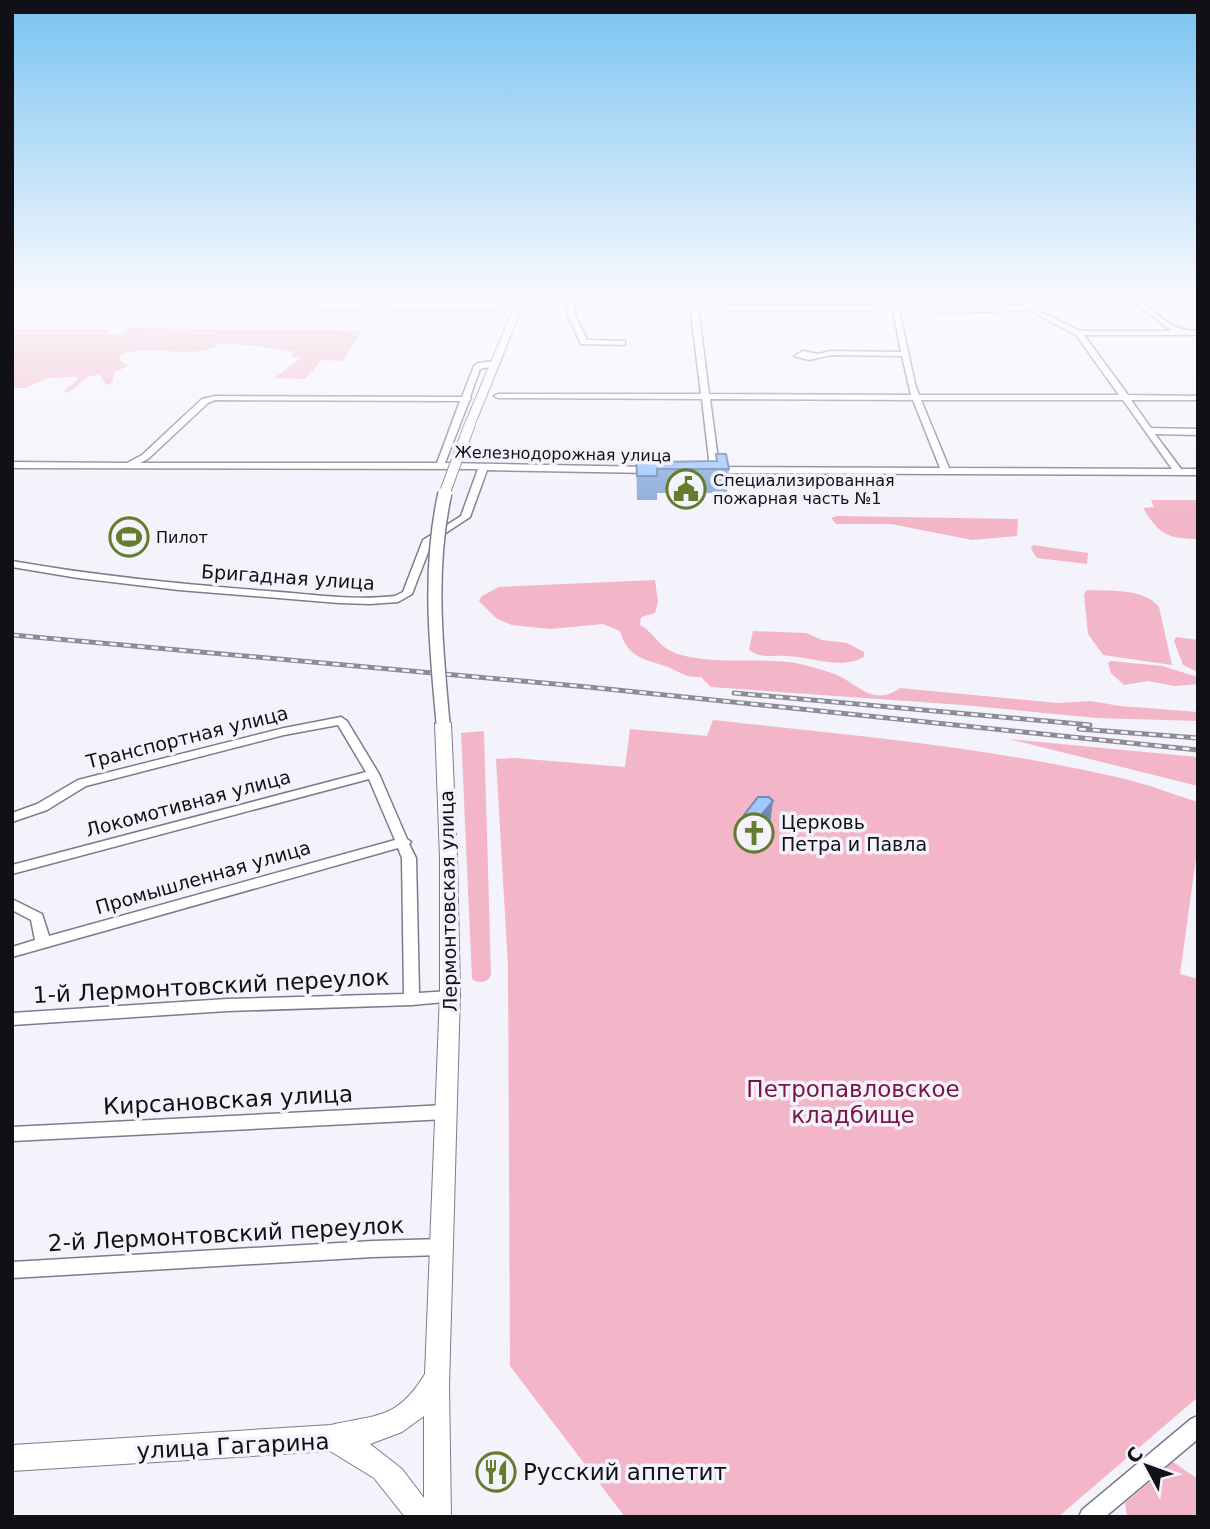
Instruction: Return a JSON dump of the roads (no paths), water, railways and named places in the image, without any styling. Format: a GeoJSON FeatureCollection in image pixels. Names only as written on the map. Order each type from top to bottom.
{"type":"FeatureCollection","features":[{"type":"Feature","properties":{"kind":"main road","name":"Лермонтовская улица"},"geometry":{"type":"LineString","coordinates":[[438,1517],[436,1378],[450,997],[449,828],[438,624],[440,527],[451,472],[492,371]]}},
{"type":"Feature","properties":{"kind":"main road"},"geometry":{"type":"LineString","coordinates":[[331,1438],[364,1434],[398,1422],[427,1396],[436,1378]]}},
{"type":"Feature","properties":{"kind":"main road","name":"улица Гагарина"},"geometry":{"type":"LineString","coordinates":[[12,1458],[331,1438],[364,1453],[391,1474],[421,1517]]}},
{"type":"Feature","properties":{"kind":"street"},"geometry":{"type":"LineString","coordinates":[[440,466],[476,371]]}},
{"type":"Feature","properties":{"kind":"street"},"geometry":{"type":"LineString","coordinates":[[702,371],[715,470]]}},
{"type":"Feature","properties":{"kind":"street"},"geometry":{"type":"LineString","coordinates":[[909,371],[946,471]]}},
{"type":"Feature","properties":{"kind":"street"},"geometry":{"type":"LineString","coordinates":[[1106,371],[1178,472]]}},
{"type":"Feature","properties":{"kind":"street"},"geometry":{"type":"LineString","coordinates":[[498,396],[1198,398]]}},
{"type":"Feature","properties":{"kind":"street"},"geometry":{"type":"LineString","coordinates":[[123,466],[145,457],[205,401],[215,398],[467,399]]}},
{"type":"Feature","properties":{"kind":"street"},"geometry":{"type":"LineString","coordinates":[[1150,431],[1198,432]]}},
{"type":"Feature","properties":{"kind":"street"},"geometry":{"type":"LineString","coordinates":[[145,457],[145,462],[154,466]]}},
{"type":"Feature","properties":{"kind":"street","name":"Железнодорожная улица"},"geometry":{"type":"LineString","coordinates":[[12,465],[440,466],[665,470]]}},
{"type":"Feature","properties":{"kind":"street","name":"Бригадная улица"},"geometry":{"type":"LineString","coordinates":[[12,564],[59,573],[199,589],[388,601],[407,594],[433,536],[465,517],[483,468]]}},
{"type":"Feature","properties":{"kind":"street"},"geometry":{"type":"LineString","coordinates":[[703,470],[1198,472]]}},
{"type":"Feature","properties":{"kind":"street","name":"Транспортная улица"},"geometry":{"type":"LineString","coordinates":[[12,818],[42,807],[82,783],[337,720],[344,724],[373,774]]}},
{"type":"Feature","properties":{"kind":"street"},"geometry":{"type":"LineString","coordinates":[[373,774],[409,858],[412,999]]}},
{"type":"Feature","properties":{"kind":"street","name":"Локомотивная улица"},"geometry":{"type":"LineString","coordinates":[[12,870],[373,774]]}},
{"type":"Feature","properties":{"kind":"street","name":"Промышленная улица"},"geometry":{"type":"LineString","coordinates":[[12,952],[404,842]]}},
{"type":"Feature","properties":{"kind":"street"},"geometry":{"type":"LineString","coordinates":[[12,904],[37,917],[43,942]]}},
{"type":"Feature","properties":{"kind":"street","name":"1-й Лермонтовский переулок"},"geometry":{"type":"LineString","coordinates":[[12,1019],[228,1005],[450,997]]}},
{"type":"Feature","properties":{"kind":"street","name":"Кирсановская улица"},"geometry":{"type":"LineString","coordinates":[[12,1134],[446,1112]]}},
{"type":"Feature","properties":{"kind":"street","name":"2-й Лермонтовский переулок"},"geometry":{"type":"LineString","coordinates":[[12,1270],[442,1247]]}},
{"type":"Feature","properties":{"kind":"street"},"geometry":{"type":"LineString","coordinates":[[1089,1517],[1198,1426]]}},
{"type":"Feature","properties":{"kind":"railway"},"geometry":{"type":"LineString","coordinates":[[12,635],[588,687],[1198,750]]}},
{"type":"Feature","properties":{"kind":"railway"},"geometry":{"type":"LineString","coordinates":[[734,693],[1090,725]]}},
{"type":"Feature","properties":{"kind":"railway"},"geometry":{"type":"LineString","coordinates":[[1079,729],[1198,738]]}},
{"type":"Feature","properties":{"kind":"place","name":"Специализированная пожарная часть №1"},"geometry":{"type":"Point","coordinates":[686,489]}},
{"type":"Feature","properties":{"kind":"place","name":"Пилот"},"geometry":{"type":"Point","coordinates":[129,537]}},
{"type":"Feature","properties":{"kind":"place","name":"Церковь Петра и Павла"},"geometry":{"type":"Point","coordinates":[754,833]}},
{"type":"Feature","properties":{"kind":"place","name":"Русский аппетит"},"geometry":{"type":"Point","coordinates":[496,1472]}},
{"type":"Feature","properties":{"kind":"park label","name":"Петропавловское кладбище"},"geometry":{"type":"Point","coordinates":[853,1102]}}]}
